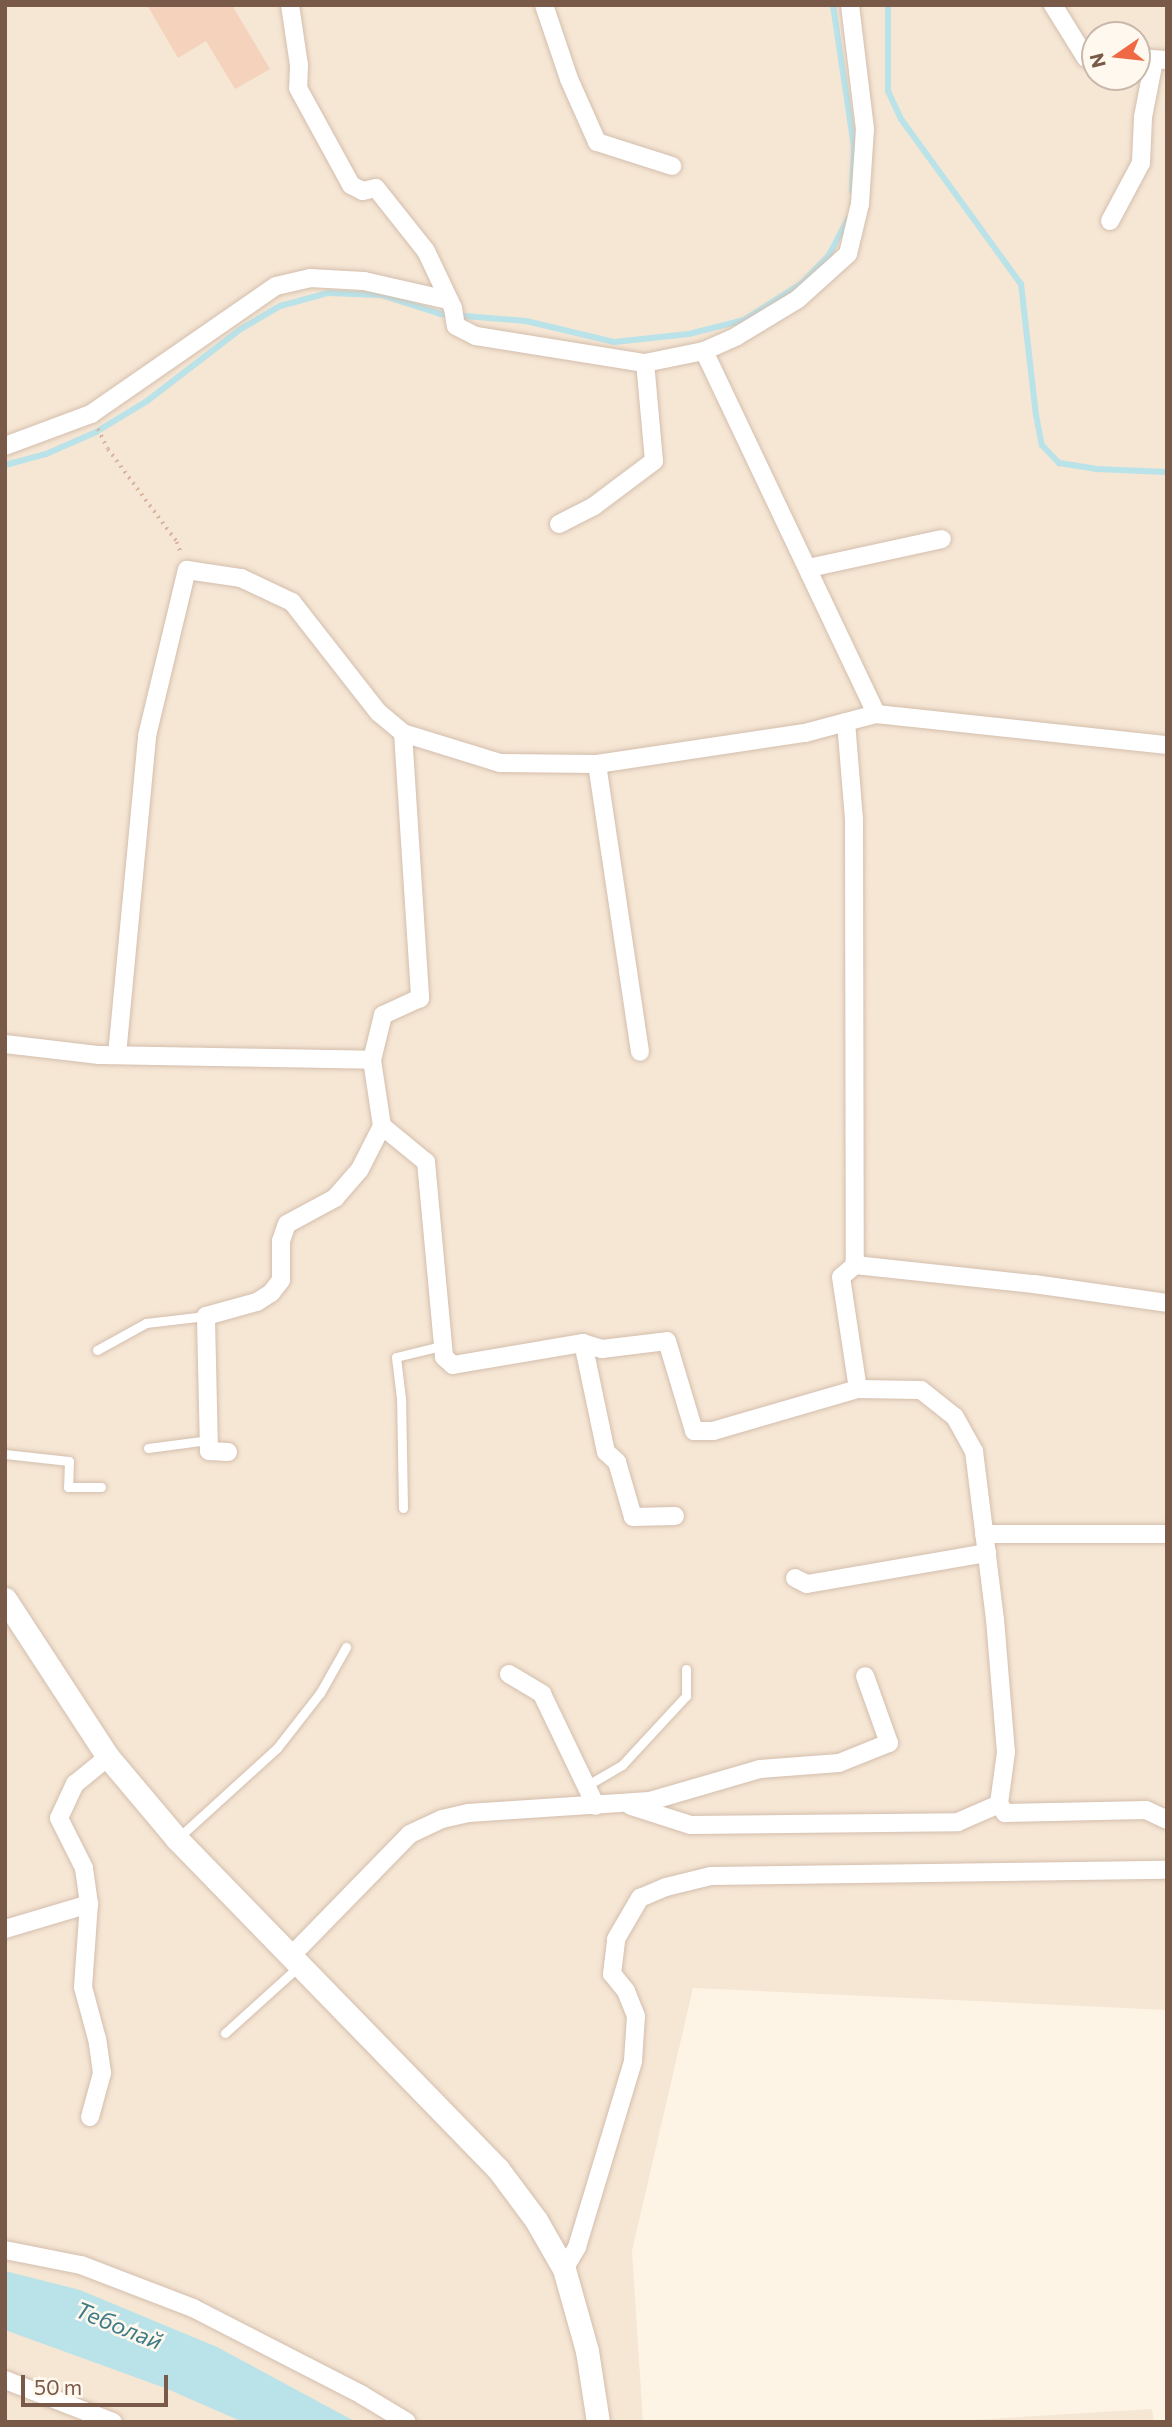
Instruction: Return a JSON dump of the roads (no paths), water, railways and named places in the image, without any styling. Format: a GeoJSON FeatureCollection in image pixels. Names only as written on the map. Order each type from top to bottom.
{"type":"FeatureCollection","features":[{"type":"Feature","properties":{"kind":"street"},"geometry":{"type":"LineString","coordinates":[[290,5],[299,65],[298,88],[351,185],[363,191],[376,188],[426,251],[452,311],[476,336],[645,363],[704,351],[737,336],[798,299],[848,254],[860,204],[865,129],[850,5]]}},
{"type":"Feature","properties":{"kind":"street"},"geometry":{"type":"LineString","coordinates":[[544,5],[569,79],[597,142],[672,166]]}},
{"type":"Feature","properties":{"kind":"street"},"geometry":{"type":"LineString","coordinates":[[1052,5],[1081,50]]}},
{"type":"Feature","properties":{"kind":"street"},"geometry":{"type":"LineString","coordinates":[[1110,220],[1141,163],[1143,117],[1153,60]]}},
{"type":"Feature","properties":{"kind":"street"},"geometry":{"type":"LineString","coordinates":[[5,446],[91,414],[276,286],[310,278],[364,281],[452,311]]}},
{"type":"Feature","properties":{"kind":"street"},"geometry":{"type":"LineString","coordinates":[[704,351],[876,714]]}},
{"type":"Feature","properties":{"kind":"street"},"geometry":{"type":"LineString","coordinates":[[559,524],[594,506],[653,461],[645,363]]}},
{"type":"Feature","properties":{"kind":"street"},"geometry":{"type":"LineString","coordinates":[[809,568],[943,539]]}},
{"type":"Feature","properties":{"kind":"street"},"geometry":{"type":"LineString","coordinates":[[117,1055],[147,736],[187,570],[241,578],[292,602],[378,712],[402,733],[500,763],[597,764],[805,733],[876,714],[1167,746]]}},
{"type":"Feature","properties":{"kind":"street"},"geometry":{"type":"LineString","coordinates":[[846,722],[854,820],[855,1265]]}},
{"type":"Feature","properties":{"kind":"street"},"geometry":{"type":"LineString","coordinates":[[228,1452],[209,1451],[206,1316],[257,1302],[271,1293],[281,1280],[281,1241],[287,1224],[335,1198],[360,1169],[382,1126],[372,1060],[383,1015],[420,998],[402,733]]}},
{"type":"Feature","properties":{"kind":"street"},"geometry":{"type":"LineString","coordinates":[[597,764],[640,1052]]}},
{"type":"Feature","properties":{"kind":"street"},"geometry":{"type":"LineString","coordinates":[[5,1044],[117,1055],[372,1060]]}},
{"type":"Feature","properties":{"kind":"street"},"geometry":{"type":"LineString","coordinates":[[382,1126],[426,1162],[441,1346],[444,1357],[453,1365],[583,1343],[602,1349],[667,1341],[694,1431],[713,1431],[858,1390],[921,1390],[955,1417],[974,1451],[987,1553],[1006,1752],[999,1804],[1005,1813],[1146,1810],[1167,1820]]}},
{"type":"Feature","properties":{"kind":"street"},"geometry":{"type":"LineString","coordinates":[[858,1390],[841,1277],[855,1265],[1034,1284],[1167,1303]]}},
{"type":"Feature","properties":{"kind":"street"},"geometry":{"type":"LineString","coordinates":[[583,1343],[606,1452],[617,1462],[632,1517],[675,1516]]}},
{"type":"Feature","properties":{"kind":"street"},"geometry":{"type":"LineString","coordinates":[[984,1534],[1167,1534]]}},
{"type":"Feature","properties":{"kind":"street"},"geometry":{"type":"LineString","coordinates":[[795,1578],[807,1584],[987,1553]]}},
{"type":"Feature","properties":{"kind":"street"},"geometry":{"type":"LineString","coordinates":[[5,1599],[108,1758],[177,1839],[498,2169],[536,2220],[564,2269],[587,2351],[598,2422]]}},
{"type":"Feature","properties":{"kind":"street"},"geometry":{"type":"LineString","coordinates":[[509,1674],[542,1694],[596,1806]]}},
{"type":"Feature","properties":{"kind":"street"},"geometry":{"type":"LineString","coordinates":[[295,1961],[410,1834],[442,1819],[468,1814],[650,1801],[760,1769],[839,1763],[888,1743],[865,1676]]}},
{"type":"Feature","properties":{"kind":"street"},"geometry":{"type":"LineString","coordinates":[[90,2117],[102,2073],[97,2039],[82,1987],[89,1904],[84,1868],[59,1818],[75,1784],[108,1758]]}},
{"type":"Feature","properties":{"kind":"street"},"geometry":{"type":"LineString","coordinates":[[623,1804],[691,1825],[958,1822],[999,1804]]}},
{"type":"Feature","properties":{"kind":"street"},"geometry":{"type":"LineString","coordinates":[[564,2269],[577,2247],[633,2061],[636,2016],[626,1991],[611,1974],[616,1939],[640,1898],[666,1887],[711,1876],[1167,1870]]}},
{"type":"Feature","properties":{"kind":"street"},"geometry":{"type":"LineString","coordinates":[[5,1928],[89,1904]]}},
{"type":"Feature","properties":{"kind":"street"},"geometry":{"type":"LineString","coordinates":[[5,2250],[81,2265],[193,2308],[362,2395],[407,2422]]}},
{"type":"Feature","properties":{"kind":"street"},"geometry":{"type":"LineString","coordinates":[[5,2380],[114,2422]]}},
{"type":"Feature","properties":{"kind":"lane"},"geometry":{"type":"LineString","coordinates":[[97,1350],[146,1323],[206,1316]]}},
{"type":"Feature","properties":{"kind":"lane"},"geometry":{"type":"LineString","coordinates":[[403,1507],[401,1398],[396,1357],[441,1346]]}},
{"type":"Feature","properties":{"kind":"lane"},"geometry":{"type":"LineString","coordinates":[[148,1448],[209,1440]]}},
{"type":"Feature","properties":{"kind":"lane"},"geometry":{"type":"LineString","coordinates":[[5,1454],[69,1461],[68,1487],[101,1487]]}},
{"type":"Feature","properties":{"kind":"lane"},"geometry":{"type":"LineString","coordinates":[[177,1839],[277,1748],[320,1693],[346,1647]]}},
{"type":"Feature","properties":{"kind":"lane"},"geometry":{"type":"LineString","coordinates":[[586,1786],[622,1765],[686,1696],[685,1669]]}},
{"type":"Feature","properties":{"kind":"lane"},"geometry":{"type":"LineString","coordinates":[[225,2033],[295,1961]]}},
{"type":"Feature","properties":{"kind":"water","name":"Теболай"},"geometry":{"type":"Polygon","coordinates":[[[5,2271],[80,2290],[217,2347],[356,2422],[243,2422],[165,2388],[5,2330],[5,2271]]]}},
{"type":"Feature","properties":{"kind":"waterway"},"geometry":{"type":"LineString","coordinates":[[833,5],[854,147],[852,191]]}},
{"type":"Feature","properties":{"kind":"waterway"},"geometry":{"type":"LineString","coordinates":[[888,5],[888,91],[901,119],[1021,284],[1042,445],[1059,463],[1096,469],[1167,472]]}},
{"type":"Feature","properties":{"kind":"waterway"},"geometry":{"type":"LineString","coordinates":[[5,465],[46,454],[96,432],[147,401],[241,329],[280,306],[328,293],[381,295],[441,314],[526,321],[614,342],[689,334],[744,320],[802,283],[829,255],[848,219]]}}]}
